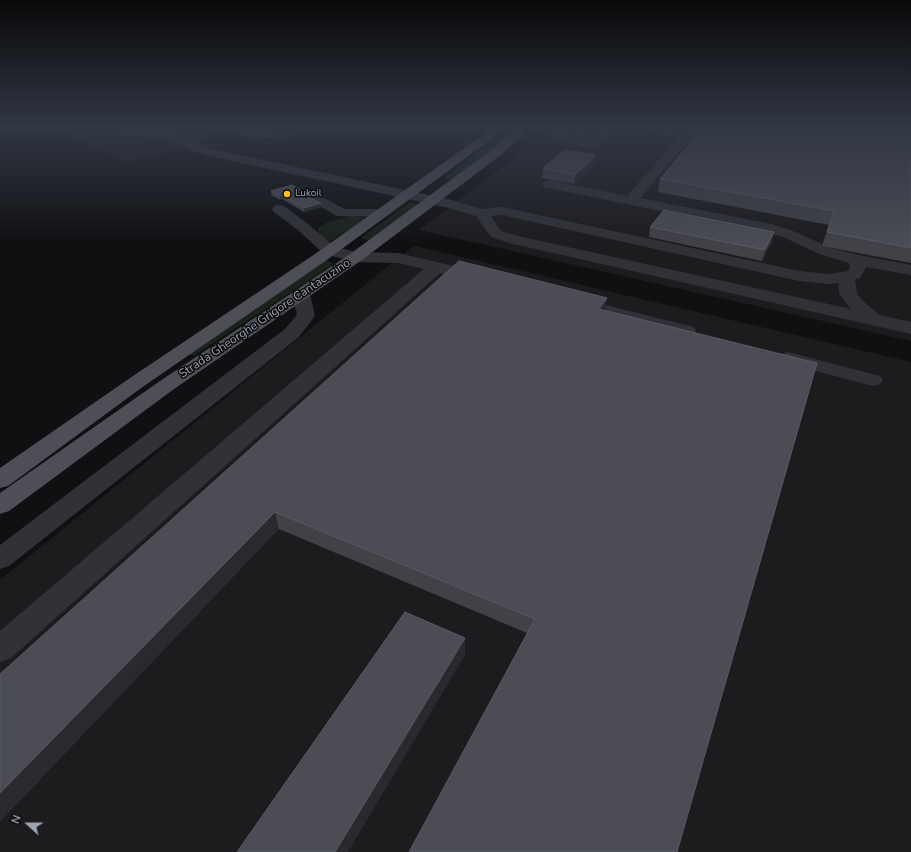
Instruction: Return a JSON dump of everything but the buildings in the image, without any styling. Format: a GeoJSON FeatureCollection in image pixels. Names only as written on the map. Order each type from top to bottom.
{"type":"FeatureCollection","features":[{"type":"Feature","properties":{"kind":"main road","name":"Strada Gheorghe Grigore Cantacuzino"},"geometry":{"type":"LineString","coordinates":[[0,480],[137,382],[330,251],[447,167]]}},
{"type":"Feature","properties":{"kind":"main road","name":"Strada Gheorghe Grigore Cantacuzino"},"geometry":{"type":"LineString","coordinates":[[0,505],[167,385],[356,257],[477,167]]}},
{"type":"Feature","properties":{"kind":"lane"},"geometry":{"type":"LineString","coordinates":[[279,167],[433,199],[481,213],[502,211],[799,276],[828,280],[846,277],[854,274],[858,268],[857,260]]}},
{"type":"Feature","properties":{"kind":"lane"},"geometry":{"type":"LineString","coordinates":[[630,200],[659,167]]}},
{"type":"Feature","properties":{"kind":"lane"},"geometry":{"type":"LineString","coordinates":[[548,184],[771,229],[791,235],[825,251],[857,260],[911,270]]}},
{"type":"Feature","properties":{"kind":"lane"},"geometry":{"type":"LineString","coordinates":[[316,198],[342,212],[382,213]]}},
{"type":"Feature","properties":{"kind":"lane"},"geometry":{"type":"LineString","coordinates":[[278,209],[303,227],[330,251],[356,257],[398,258],[496,281]]}},
{"type":"Feature","properties":{"kind":"lane"},"geometry":{"type":"LineString","coordinates":[[481,213],[496,234],[514,240],[911,328]]}},
{"type":"Feature","properties":{"kind":"lane"},"geometry":{"type":"LineString","coordinates":[[0,649],[407,291],[437,267]]}},
{"type":"Feature","properties":{"kind":"lane"},"geometry":{"type":"LineString","coordinates":[[846,277],[848,293],[854,302],[873,320]]}},
{"type":"Feature","properties":{"kind":"lane"},"geometry":{"type":"LineString","coordinates":[[0,559],[292,333],[306,316],[300,294]]}},
{"type":"Feature","properties":{"kind":"lane"},"geometry":{"type":"LineString","coordinates":[[558,298],[704,336]]}},
{"type":"Feature","properties":{"kind":"lane"},"geometry":{"type":"LineString","coordinates":[[773,354],[873,380]]}},
{"type":"Feature","properties":{"kind":"shaded area"},"geometry":{"type":"Polygon","coordinates":[[[459,167],[470,167],[451,180],[445,178],[459,167]]]}},
{"type":"Feature","properties":{"kind":"shaded area"},"geometry":{"type":"Polygon","coordinates":[[[503,167],[911,167],[911,341],[419,230],[503,167]]]}},
{"type":"Feature","properties":{"kind":"shaded area"},"geometry":{"type":"Polygon","coordinates":[[[409,203],[418,205],[371,241],[361,238],[409,203]]]}},
{"type":"Feature","properties":{"kind":"shaded area"},"geometry":{"type":"Polygon","coordinates":[[[352,216],[366,218],[328,243],[317,234],[319,227],[328,222],[352,216]]]}},
{"type":"Feature","properties":{"kind":"shaded area"},"geometry":{"type":"Polygon","coordinates":[[[415,246],[911,362],[911,852],[0,852],[0,580],[398,258],[415,246]]]}},
{"type":"Feature","properties":{"kind":"shaded area"},"geometry":{"type":"Polygon","coordinates":[[[326,260],[334,264],[195,355],[189,355],[192,351],[326,260]]]}},
{"type":"Feature","properties":{"kind":"place","name":"Lukoil"},"geometry":{"type":"Point","coordinates":[287,194]}}]}
